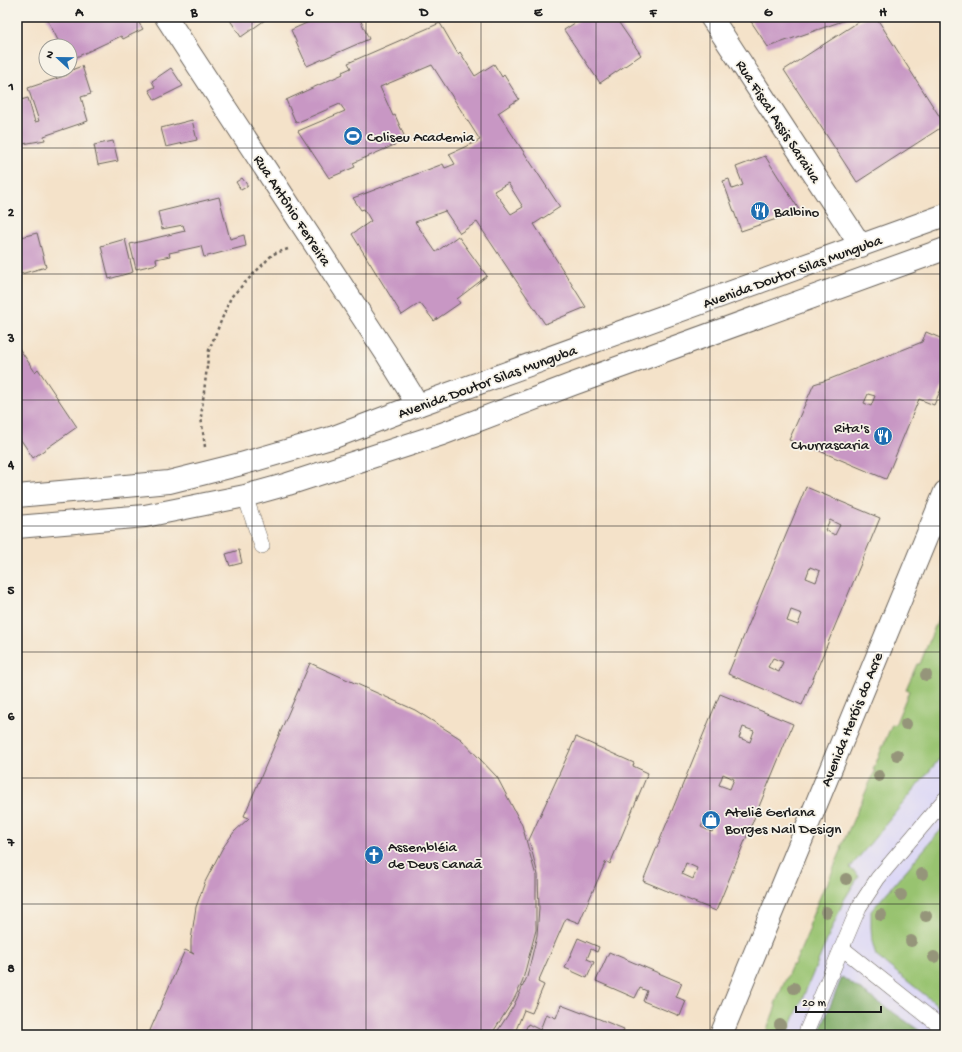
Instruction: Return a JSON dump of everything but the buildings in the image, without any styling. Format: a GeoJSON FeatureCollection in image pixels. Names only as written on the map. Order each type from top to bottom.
{"type":"FeatureCollection","features":[{"type":"Feature","properties":{"kind":"main road","name":"Rua Antônio Ferreira"},"geometry":{"type":"LineString","coordinates":[[166,17],[386,353],[418,405]]}},
{"type":"Feature","properties":{"kind":"main road","name":"Rua Fiscal Assis Saraiva"},"geometry":{"type":"LineString","coordinates":[[711,17],[861,246]]}},
{"type":"Feature","properties":{"kind":"main road","name":"Avenida Doutor Silas Munguba"},"geometry":{"type":"LineString","coordinates":[[17,496],[169,482],[241,464],[334,437],[418,405],[945,215]]}},
{"type":"Feature","properties":{"kind":"main road"},"geometry":{"type":"LineString","coordinates":[[17,527],[145,516],[245,496],[288,484],[442,434],[573,384],[945,249]]}},
{"type":"Feature","properties":{"kind":"main road","name":"Avenida Heróis do Acre"},"geometry":{"type":"LineString","coordinates":[[721,1035],[945,492]]}},
{"type":"Feature","properties":{"kind":"lane"},"geometry":{"type":"LineString","coordinates":[[245,496],[262,546]]}},
{"type":"Feature","properties":{"kind":"lane"},"geometry":{"type":"LineString","coordinates":[[805,1035],[860,906],[878,878],[945,799]]}},
{"type":"Feature","properties":{"kind":"lane"},"geometry":{"type":"LineString","coordinates":[[842,948],[945,1030]]}},
{"type":"Feature","properties":{"kind":"path"},"geometry":{"type":"LineString","coordinates":[[209,471],[201,417],[209,350],[231,297],[273,254],[312,240]]}},
{"type":"Feature","properties":{"kind":"shaded area"},"geometry":{"type":"Polygon","coordinates":[[[945,601],[945,1035],[765,1035],[776,1006],[775,1004],[810,928],[808,926],[824,887],[826,887],[842,848],[841,847],[875,771],[873,770],[892,724],[895,725],[909,691],[906,689],[917,664],[920,664],[945,601]]]}},
{"type":"Feature","properties":{"kind":"green space"},"geometry":{"type":"Polygon","coordinates":[[[945,601],[945,752],[850,868],[859,876],[844,900],[787,1035],[765,1035],[776,1006],[775,1004],[810,928],[808,926],[824,887],[826,887],[842,848],[841,847],[875,771],[873,770],[892,724],[895,725],[909,691],[906,689],[917,664],[920,664],[945,601]]]}},
{"type":"Feature","properties":{"kind":"green space"},"geometry":{"type":"Polygon","coordinates":[[[945,825],[945,1011],[876,956],[872,941],[871,911],[945,825]]]}},
{"type":"Feature","properties":{"kind":"green space"},"geometry":{"type":"Polygon","coordinates":[[[842,977],[926,1035],[818,1035],[842,977]]]}},
{"type":"Feature","properties":{"kind":"place","name":"Coliseu Academia"},"geometry":{"type":"Point","coordinates":[353,136]}},
{"type":"Feature","properties":{"kind":"place","name":"Balbino"},"geometry":{"type":"Point","coordinates":[760,211]}},
{"type":"Feature","properties":{"kind":"place","name":"Rita's Churrascaria"},"geometry":{"type":"Point","coordinates":[883,436]}},
{"type":"Feature","properties":{"kind":"place","name":"Ateliê Gerlana Borges Nail Design"},"geometry":{"type":"Point","coordinates":[711,820]}},
{"type":"Feature","properties":{"kind":"place","name":"Assembléia de Deus Canaã"},"geometry":{"type":"Point","coordinates":[374,855]}}]}
